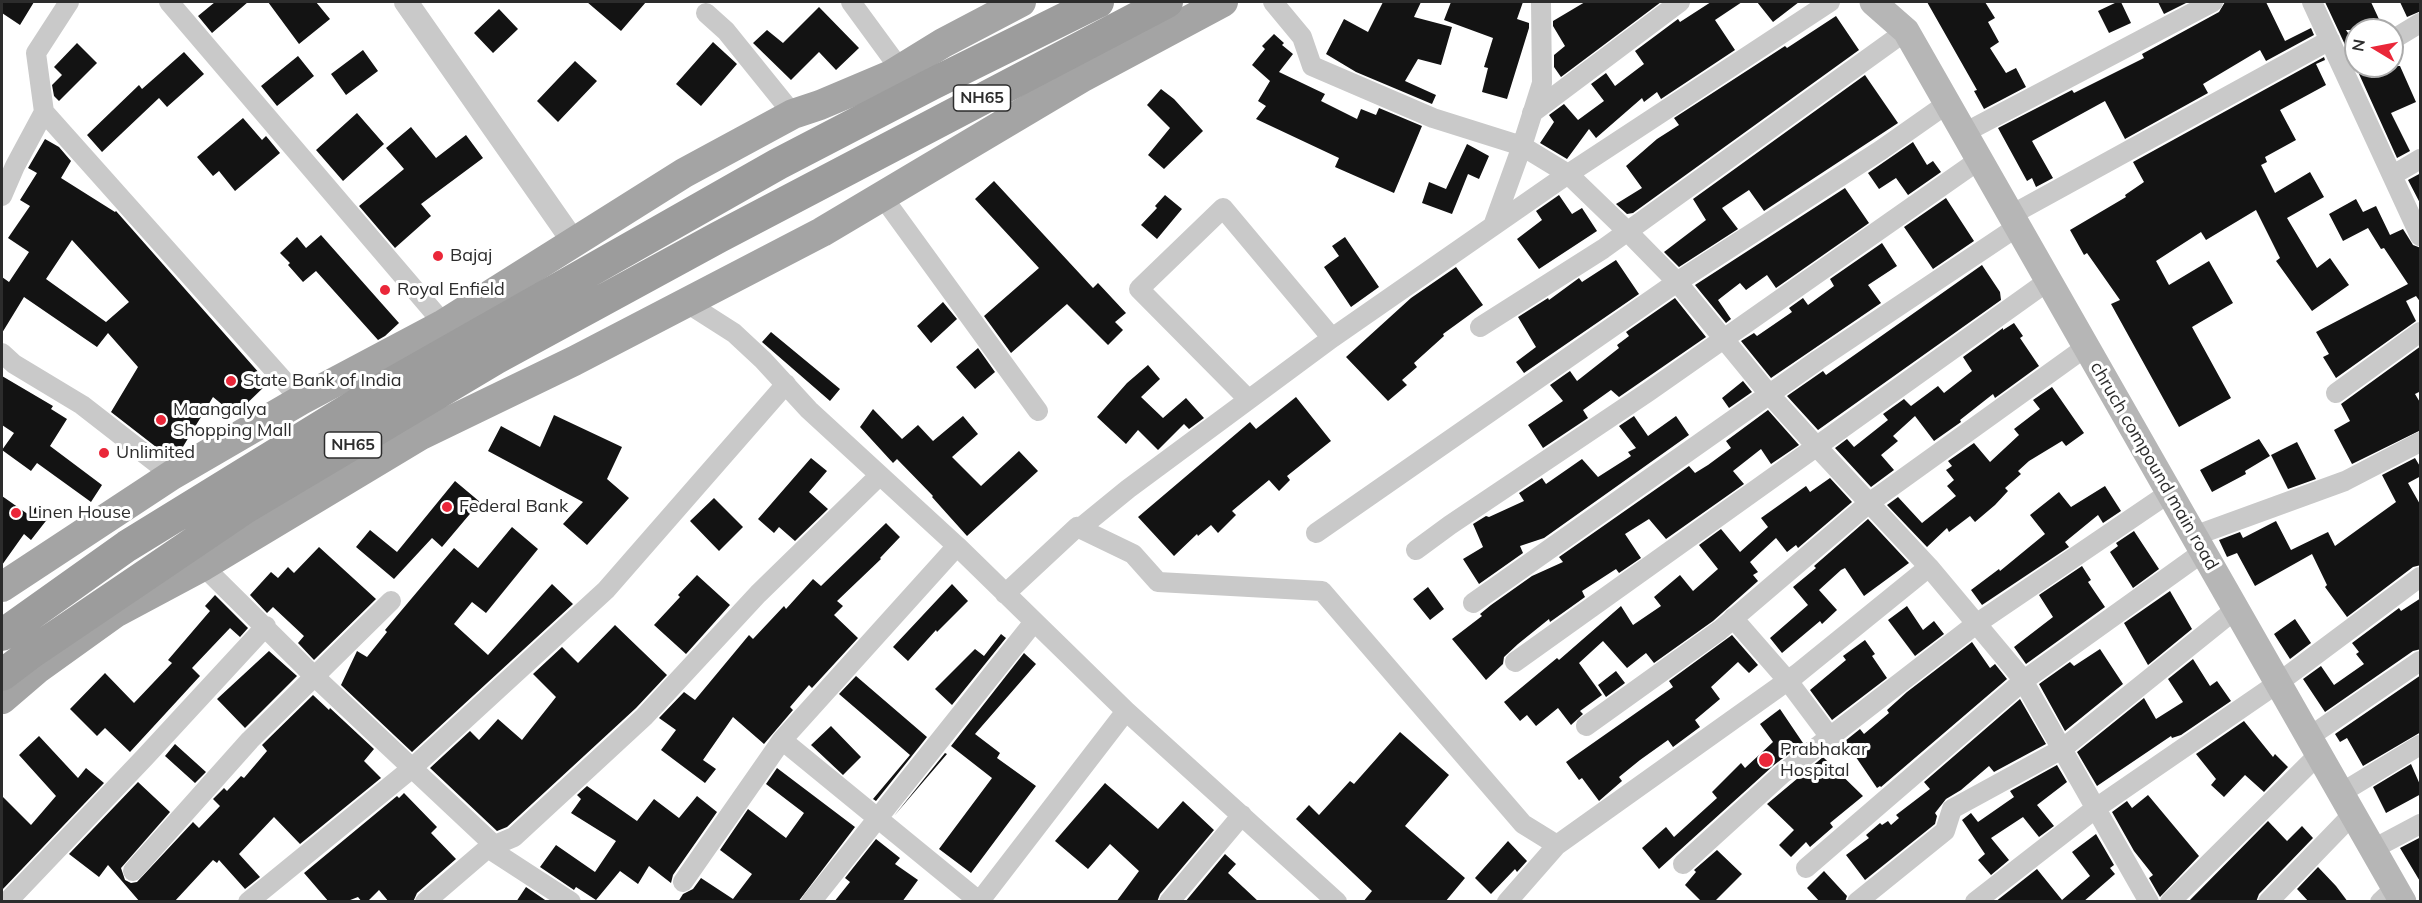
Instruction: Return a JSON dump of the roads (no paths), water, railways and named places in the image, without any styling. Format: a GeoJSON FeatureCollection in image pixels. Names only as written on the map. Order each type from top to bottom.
{"type":"FeatureCollection","features":[{"type":"Feature","properties":{"kind":"highway","name":"NH65"},"geometry":{"type":"LineString","coordinates":[[2,635],[127,546],[367,398],[778,164],[932,84],[1098,2]]}},
{"type":"Feature","properties":{"kind":"highway","name":"NH65"},"geometry":{"type":"LineString","coordinates":[[2,675],[245,508],[495,359],[797,195],[1167,2]]}},
{"type":"Feature","properties":{"kind":"main road"},"geometry":{"type":"LineString","coordinates":[[2,587],[172,475],[301,400],[444,324],[684,173],[794,114],[820,105],[900,69],[1021,2]]}},
{"type":"Feature","properties":{"kind":"main road"},"geometry":{"type":"LineString","coordinates":[[2,699],[37,669],[115,613],[203,566],[421,435],[731,281],[822,232],[1082,78],[1223,2]]}},
{"type":"Feature","properties":{"kind":"main road"},"geometry":{"type":"LineString","coordinates":[[1873,2],[1906,31]]}},
{"type":"Feature","properties":{"kind":"main road"},"geometry":{"type":"LineString","coordinates":[[1899,2],[1906,31]]}},
{"type":"Feature","properties":{"kind":"main road","name":"chruch compound main road"},"geometry":{"type":"LineString","coordinates":[[1906,31],[2373,849],[2393,897]]}},
{"type":"Feature","properties":{"kind":"street"},"geometry":{"type":"LineString","coordinates":[[69,2],[36,53],[44,112],[301,400]]}},
{"type":"Feature","properties":{"kind":"street"},"geometry":{"type":"LineString","coordinates":[[169,2],[444,324]]}},
{"type":"Feature","properties":{"kind":"street"},"geometry":{"type":"LineString","coordinates":[[406,2],[573,241]]}},
{"type":"Feature","properties":{"kind":"street"},"geometry":{"type":"LineString","coordinates":[[851,2],[900,69]]}},
{"type":"Feature","properties":{"kind":"street"},"geometry":{"type":"LineString","coordinates":[[1273,2],[1302,37],[1312,66],[1432,118],[1522,146],[1568,174],[1628,231],[1677,282],[1769,394],[1929,567],[2023,681],[2149,902]]}},
{"type":"Feature","properties":{"kind":"street"},"geometry":{"type":"LineString","coordinates":[[1493,226],[1542,83],[1541,2]]}},
{"type":"Feature","properties":{"kind":"street"},"geometry":{"type":"LineString","coordinates":[[1532,113],[1680,2]]}},
{"type":"Feature","properties":{"kind":"street"},"geometry":{"type":"LineString","coordinates":[[1079,529],[1128,489],[1332,338],[1568,174],[1830,2]]}},
{"type":"Feature","properties":{"kind":"street"},"geometry":{"type":"LineString","coordinates":[[1964,133],[2213,2]]}},
{"type":"Feature","properties":{"kind":"street"},"geometry":{"type":"LineString","coordinates":[[2312,2],[2330,40],[2344,58]]}},
{"type":"Feature","properties":{"kind":"street"},"geometry":{"type":"LineString","coordinates":[[706,13],[726,31],[794,114]]}},
{"type":"Feature","properties":{"kind":"street"},"geometry":{"type":"LineString","coordinates":[[2404,33],[2421,23]]}},
{"type":"Feature","properties":{"kind":"street"},"geometry":{"type":"LineString","coordinates":[[1480,327],[1628,231],[1906,31]]}},
{"type":"Feature","properties":{"kind":"street"},"geometry":{"type":"LineString","coordinates":[[1473,603],[2014,221],[2330,40]]}},
{"type":"Feature","properties":{"kind":"street"},"geometry":{"type":"LineString","coordinates":[[2355,78],[2392,175],[2421,236]]}},
{"type":"Feature","properties":{"kind":"street"},"geometry":{"type":"LineString","coordinates":[[1316,533],[1677,282],[1881,150],[1948,103]]}},
{"type":"Feature","properties":{"kind":"street"},"geometry":{"type":"LineString","coordinates":[[2,196],[44,112]]}},
{"type":"Feature","properties":{"kind":"street"},"geometry":{"type":"LineString","coordinates":[[2392,175],[2421,159]]}},
{"type":"Feature","properties":{"kind":"street"},"geometry":{"type":"LineString","coordinates":[[1416,550],[1979,160]]}},
{"type":"Feature","properties":{"kind":"street"},"geometry":{"type":"LineString","coordinates":[[882,196],[1038,411]]}},
{"type":"Feature","properties":{"kind":"street"},"geometry":{"type":"LineString","coordinates":[[1248,399],[1139,289],[1223,208],[1332,338]]}},
{"type":"Feature","properties":{"kind":"street"},"geometry":{"type":"LineString","coordinates":[[1515,662],[2048,280]]}},
{"type":"Feature","properties":{"kind":"street"},"geometry":{"type":"LineString","coordinates":[[687,303],[734,333],[764,360],[809,410],[957,546],[1126,711],[1336,902]]}},
{"type":"Feature","properties":{"kind":"street"},"geometry":{"type":"LineString","coordinates":[[2336,393],[2421,332]]}},
{"type":"Feature","properties":{"kind":"street"},"geometry":{"type":"LineString","coordinates":[[1586,726],[1733,618],[1869,503],[2086,347]]}},
{"type":"Feature","properties":{"kind":"street"},"geometry":{"type":"LineString","coordinates":[[2,353],[14,364],[82,405],[172,475]]}},
{"type":"Feature","properties":{"kind":"street"},"geometry":{"type":"LineString","coordinates":[[248,902],[411,769],[606,590],[786,384]]}},
{"type":"Feature","properties":{"kind":"street"},"geometry":{"type":"LineString","coordinates":[[1806,868],[2023,681],[2198,544],[2345,481],[2421,442]]}},
{"type":"Feature","properties":{"kind":"street"},"geometry":{"type":"LineString","coordinates":[[426,902],[491,847],[514,837],[644,717],[758,594],[879,476]]}},
{"type":"Feature","properties":{"kind":"street"},"geometry":{"type":"LineString","coordinates":[[1683,864],[1782,774],[1976,624],[2169,493]]}},
{"type":"Feature","properties":{"kind":"street"},"geometry":{"type":"LineString","coordinates":[[1005,594],[1077,527],[1133,554],[1158,582],[1322,591],[1523,824],[1557,845]]}},
{"type":"Feature","properties":{"kind":"street"},"geometry":{"type":"LineString","coordinates":[[683,882],[782,740],[957,546]]}},
{"type":"Feature","properties":{"kind":"street"},"geometry":{"type":"LineString","coordinates":[[203,566],[491,847],[571,902]]}},
{"type":"Feature","properties":{"kind":"street"},"geometry":{"type":"LineString","coordinates":[[1508,902],[1557,845],[1788,681],[1929,567]]}},
{"type":"Feature","properties":{"kind":"street"},"geometry":{"type":"LineString","coordinates":[[1974,902],[2096,808],[2278,683],[2421,577]]}},
{"type":"Feature","properties":{"kind":"street"},"geometry":{"type":"LineString","coordinates":[[133,871],[250,740],[391,601]]}},
{"type":"Feature","properties":{"kind":"street"},"geometry":{"type":"LineString","coordinates":[[1857,902],[1945,831],[1952,809],[2062,749],[2236,609]]}},
{"type":"Feature","properties":{"kind":"street"},"geometry":{"type":"LineString","coordinates":[[1733,618],[1788,681],[1830,737]]}},
{"type":"Feature","properties":{"kind":"street"},"geometry":{"type":"LineString","coordinates":[[811,902],[1035,622]]}},
{"type":"Feature","properties":{"kind":"street"},"geometry":{"type":"LineString","coordinates":[[7,902],[266,626]]}},
{"type":"Feature","properties":{"kind":"street"},"geometry":{"type":"LineString","coordinates":[[2170,902],[2314,745],[2421,661]]}},
{"type":"Feature","properties":{"kind":"street"},"geometry":{"type":"LineString","coordinates":[[782,740],[980,901],[1126,711]]}},
{"type":"Feature","properties":{"kind":"street"},"geometry":{"type":"LineString","coordinates":[[2268,902],[2347,804],[2421,745]]}},
{"type":"Feature","properties":{"kind":"street"},"geometry":{"type":"LineString","coordinates":[[1169,902],[1242,815]]}},
{"type":"Feature","properties":{"kind":"street"},"geometry":{"type":"LineString","coordinates":[[2373,849],[2421,824]]}},
{"type":"Feature","properties":{"kind":"place","name":"Bajaj"},"geometry":{"type":"Point","coordinates":[438,256]}},
{"type":"Feature","properties":{"kind":"place","name":"Royal Enfield"},"geometry":{"type":"Point","coordinates":[385,290]}},
{"type":"Feature","properties":{"kind":"place","name":"State Bank of India"},"geometry":{"type":"Point","coordinates":[231,381]}},
{"type":"Feature","properties":{"kind":"place","name":"Maangalya Shopping Mall"},"geometry":{"type":"Point","coordinates":[161,420]}},
{"type":"Feature","properties":{"kind":"place","name":"Unlimited"},"geometry":{"type":"Point","coordinates":[104,453]}},
{"type":"Feature","properties":{"kind":"place","name":"Federal Bank"},"geometry":{"type":"Point","coordinates":[447,507]}},
{"type":"Feature","properties":{"kind":"place","name":"Linen House"},"geometry":{"type":"Point","coordinates":[16,513]}},
{"type":"Feature","properties":{"kind":"place","name":"Prabhakar Hospital"},"geometry":{"type":"Point","coordinates":[1766,760]}}]}
